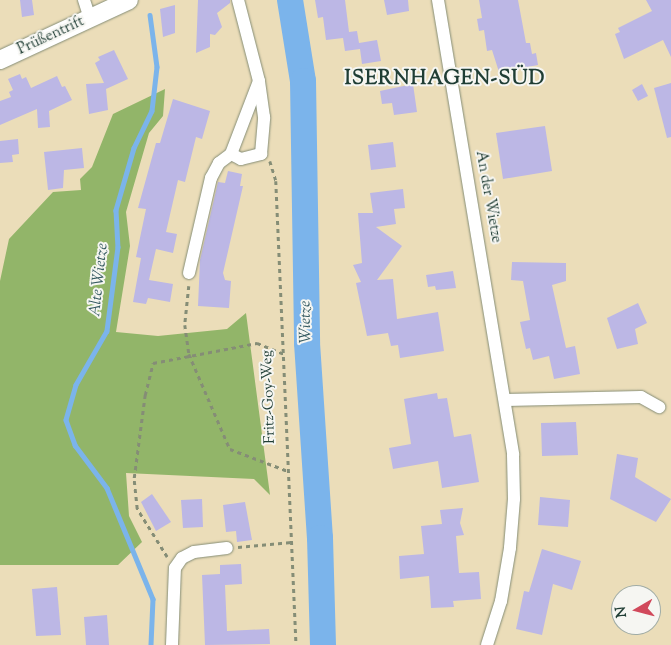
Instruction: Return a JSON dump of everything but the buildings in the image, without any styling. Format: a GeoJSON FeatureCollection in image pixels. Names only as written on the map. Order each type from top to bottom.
{"type":"FeatureCollection","features":[{"type":"Feature","properties":{"kind":"main road","name":"Prüßentrift"},"geometry":{"type":"LineString","coordinates":[[0,60],[129,0]]}},
{"type":"Feature","properties":{"kind":"street"},"geometry":{"type":"LineString","coordinates":[[84,0],[90,18]]}},
{"type":"Feature","properties":{"kind":"street"},"geometry":{"type":"LineString","coordinates":[[231,154],[241,158],[261,154],[264,117],[259,81],[238,0]]}},
{"type":"Feature","properties":{"kind":"street","name":"An der Wietze"},"geometry":{"type":"LineString","coordinates":[[438,0],[506,400],[514,499],[502,592],[487,645]]}},
{"type":"Feature","properties":{"kind":"street"},"geometry":{"type":"LineString","coordinates":[[189,273],[211,178],[220,163],[231,154],[259,81]]}},
{"type":"Feature","properties":{"kind":"street"},"geometry":{"type":"LineString","coordinates":[[506,400],[641,397],[659,406]]}},
{"type":"Feature","properties":{"kind":"street"},"geometry":{"type":"LineString","coordinates":[[172,645],[175,568],[182,558],[194,552],[227,548]]}},
{"type":"Feature","properties":{"kind":"path","name":"Fritz-Goy-Weg"},"geometry":{"type":"LineString","coordinates":[[261,154],[274,164],[276,181],[296,645]]}},
{"type":"Feature","properties":{"kind":"path"},"geometry":{"type":"LineString","coordinates":[[189,273],[185,325],[189,354],[230,449],[288,471]]}},
{"type":"Feature","properties":{"kind":"path"},"geometry":{"type":"LineString","coordinates":[[175,568],[137,509],[134,478],[144,395],[153,363],[189,354],[257,343],[284,354]]}},
{"type":"Feature","properties":{"kind":"path"},"geometry":{"type":"LineString","coordinates":[[227,548],[292,542]]}},
{"type":"Feature","properties":{"kind":"green space"},"geometry":{"type":"Polygon","coordinates":[[[165,89],[163,116],[149,133],[126,212],[130,246],[116,332],[158,336],[227,329],[246,313],[270,495],[254,479],[126,473],[129,516],[142,542],[118,565],[0,565],[0,281],[9,239],[53,192],[81,190],[80,179],[92,167],[113,114],[165,89]]]}},
{"type":"Feature","properties":{"kind":"waterway","name":"Wietze"},"geometry":{"type":"LineString","coordinates":[[290,0],[303,81],[307,343],[320,538],[323,645]]}},
{"type":"Feature","properties":{"kind":"waterway","name":"Alte Wietze"},"geometry":{"type":"LineString","coordinates":[[150,15],[157,67],[152,111],[134,148],[116,210],[118,247],[107,331],[76,385],[66,420],[75,445],[107,488],[153,599],[151,645]]}},
{"type":"Feature","properties":{"kind":"district","name":"ISERNHAGEN-SÜD"},"geometry":{"type":"Point","coordinates":[445,79]}}]}
